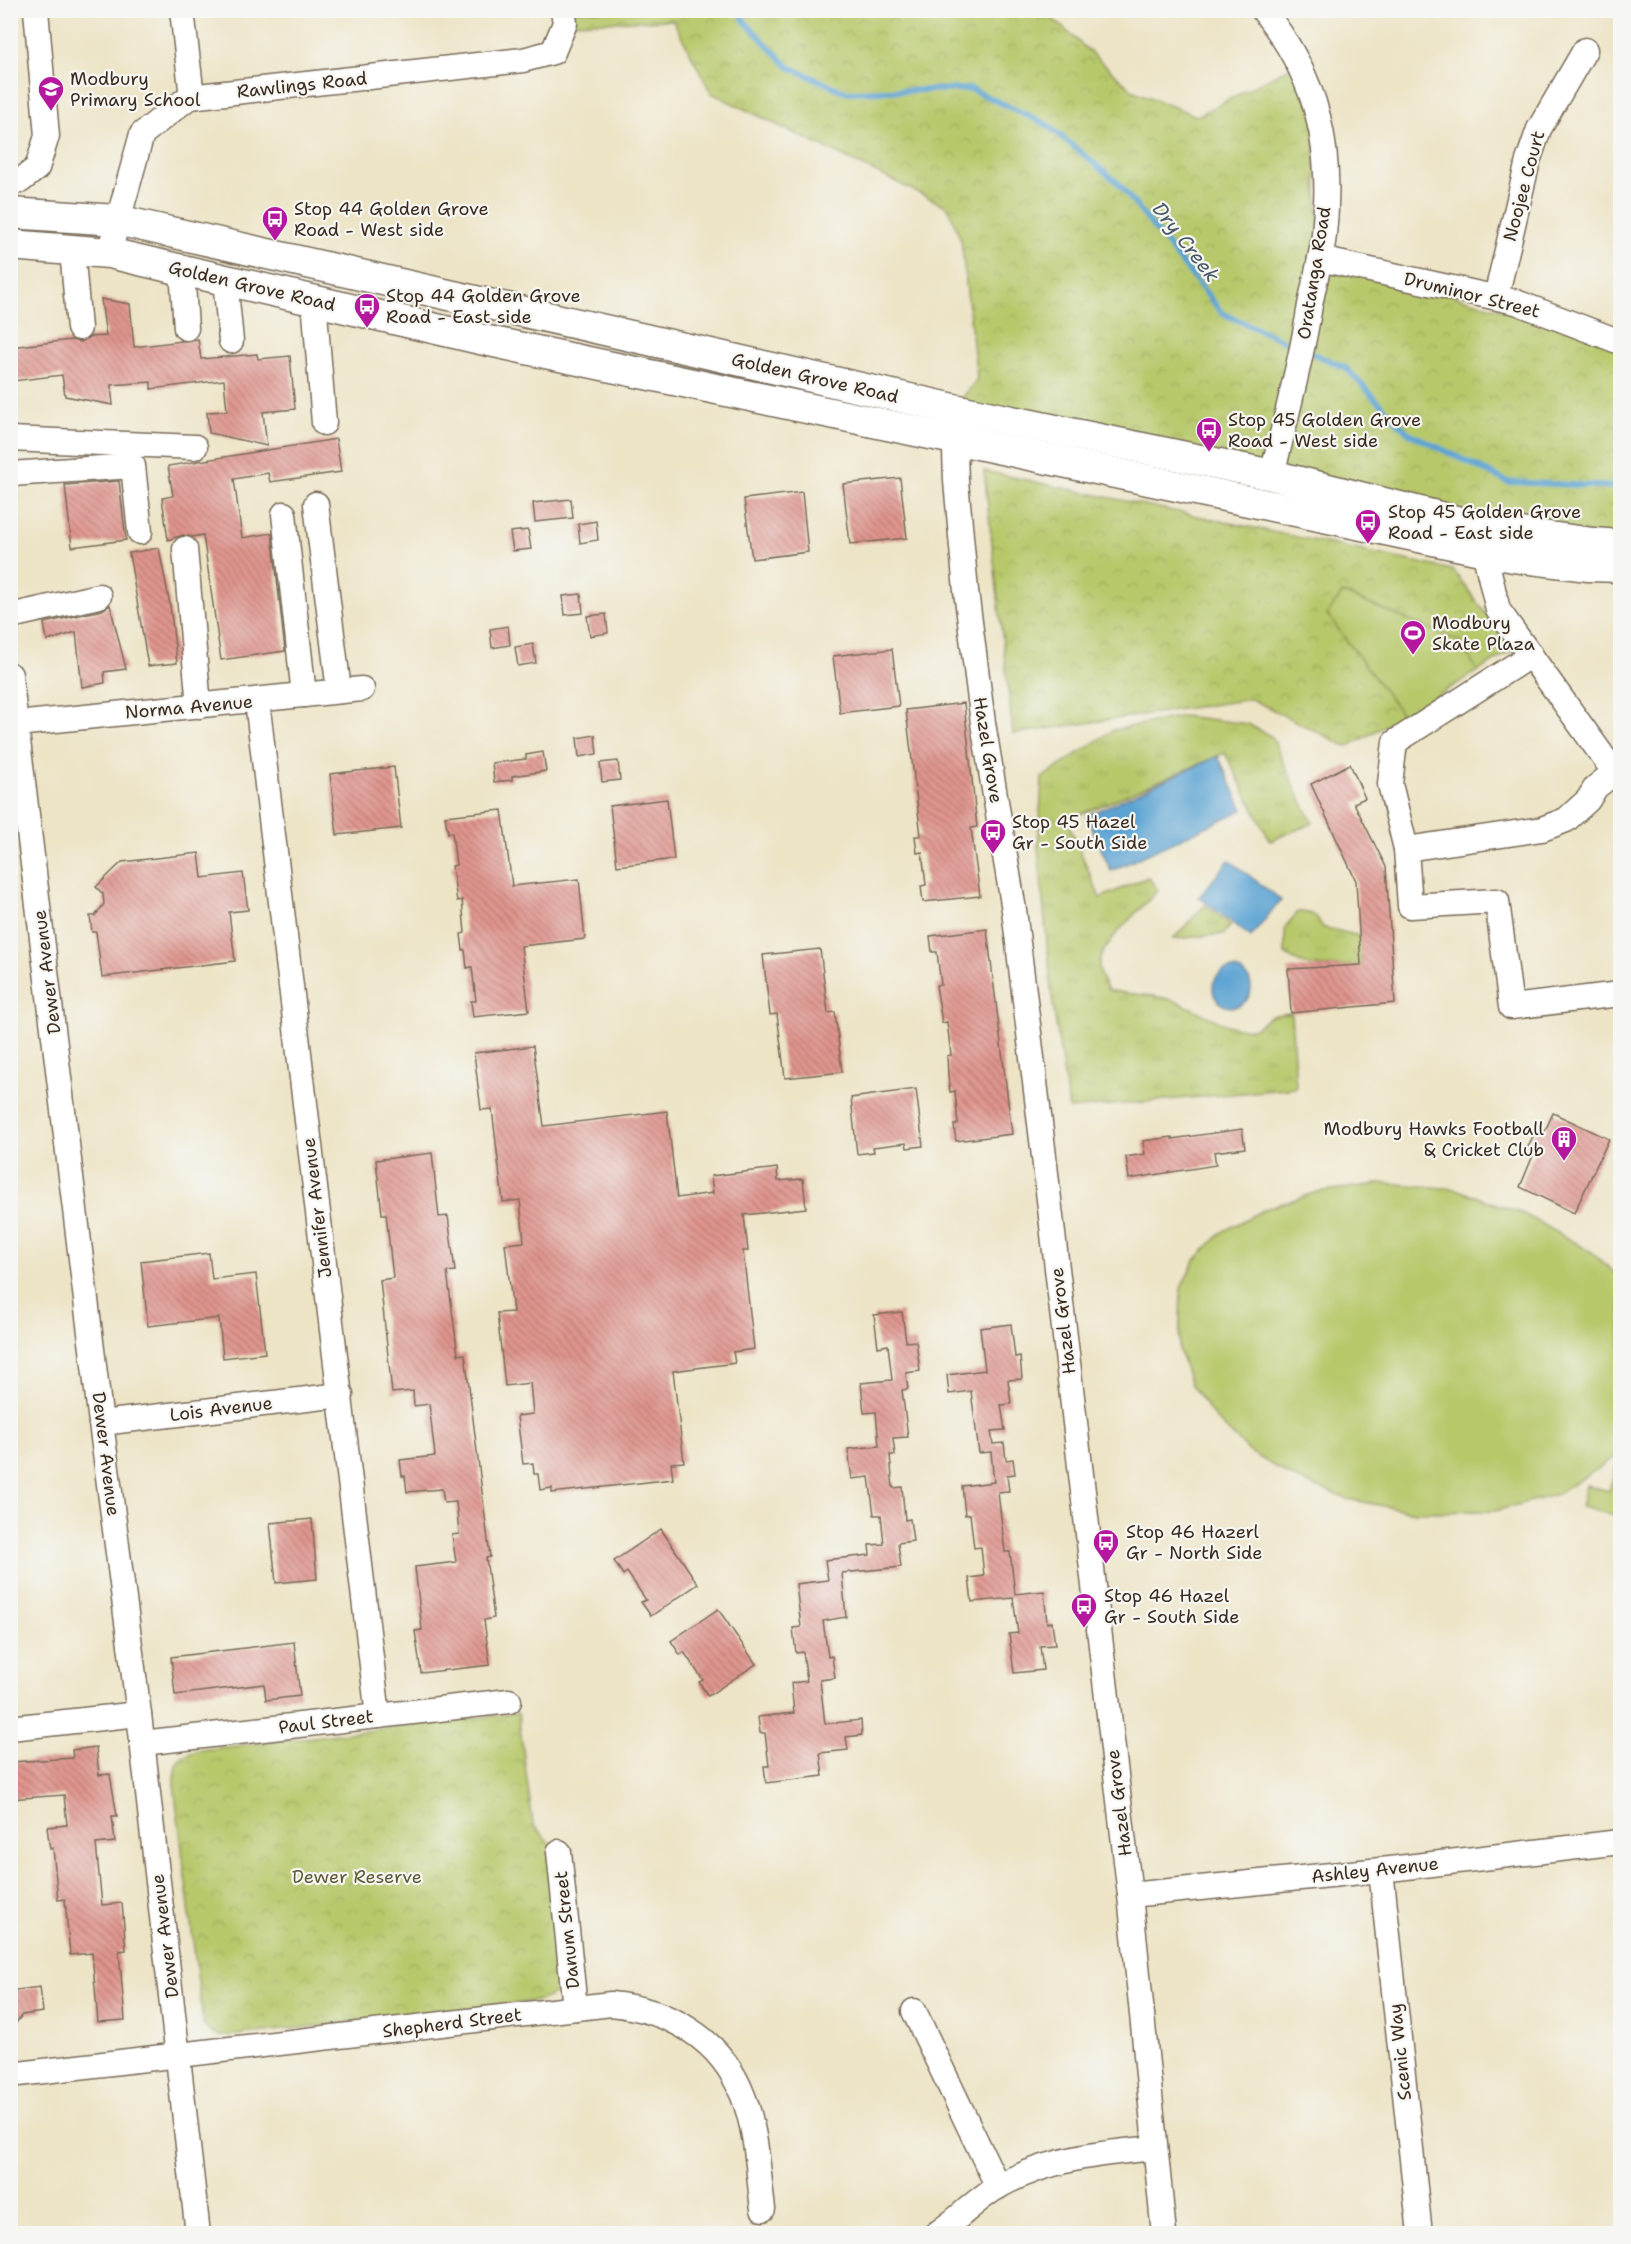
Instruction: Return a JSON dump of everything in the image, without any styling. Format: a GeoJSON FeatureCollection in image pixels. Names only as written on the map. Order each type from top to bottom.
{"type":"FeatureCollection","features":[{"type":"Feature","properties":{"kind":"main road","name":"Golden Grove Road"},"geometry":{"type":"LineString","coordinates":[[10,213],[117,220],[954,424],[1265,505],[1484,539],[1620,545]]}},
{"type":"Feature","properties":{"kind":"main road","name":"Golden Grove Road"},"geometry":{"type":"LineString","coordinates":[[10,245],[109,253],[484,340],[954,424],[1272,475],[1568,563],[1620,567]]}},
{"type":"Feature","properties":{"kind":"main road"},"geometry":{"type":"LineString","coordinates":[[1265,505],[1272,475]]}},
{"type":"Feature","properties":{"kind":"street"},"geometry":{"type":"LineString","coordinates":[[10,182],[20,181],[36,168],[47,136],[36,10]]}},
{"type":"Feature","properties":{"kind":"street"},"geometry":{"type":"LineString","coordinates":[[182,10],[192,97]]}},
{"type":"Feature","properties":{"kind":"street","name":"Rawlings Road"},"geometry":{"type":"LineString","coordinates":[[109,253],[142,134],[189,97],[523,60],[554,52],[565,24],[563,10]]}},
{"type":"Feature","properties":{"kind":"street","name":"Oratanga Road"},"geometry":{"type":"LineString","coordinates":[[1263,10],[1276,26],[1298,63],[1313,97],[1324,141],[1328,174],[1320,259],[1296,377],[1272,475]]}},
{"type":"Feature","properties":{"kind":"street","name":"Noojee Court"},"geometry":{"type":"LineString","coordinates":[[1496,297],[1528,160],[1539,129],[1585,50]]}},
{"type":"Feature","properties":{"kind":"street"},"geometry":{"type":"LineString","coordinates":[[72,250],[79,328]]}},
{"type":"Feature","properties":{"kind":"street","name":"Druminor Street"},"geometry":{"type":"LineString","coordinates":[[1320,259],[1516,302],[1620,342]]}},
{"type":"Feature","properties":{"kind":"street"},"geometry":{"type":"LineString","coordinates":[[182,270],[186,328]]}},
{"type":"Feature","properties":{"kind":"street"},"geometry":{"type":"LineString","coordinates":[[225,280],[231,341]]}},
{"type":"Feature","properties":{"kind":"street"},"geometry":{"type":"LineString","coordinates":[[314,300],[324,423]]}},
{"type":"Feature","properties":{"kind":"street","name":"Hazel Grove"},"geometry":{"type":"LineString","coordinates":[[954,424],[956,481],[966,591],[982,723],[1014,910],[1130,1895],[1164,2234]]}},
{"type":"Feature","properties":{"kind":"street"},"geometry":{"type":"LineString","coordinates":[[10,439],[195,447]]}},
{"type":"Feature","properties":{"kind":"street"},"geometry":{"type":"LineString","coordinates":[[10,474],[133,466],[140,532]]}},
{"type":"Feature","properties":{"kind":"street","name":"Norma Avenue"},"geometry":{"type":"LineString","coordinates":[[16,724],[351,690],[316,504]]}},
{"type":"Feature","properties":{"kind":"street"},"geometry":{"type":"LineString","coordinates":[[284,514],[304,695]]}},
{"type":"Feature","properties":{"kind":"street"},"geometry":{"type":"LineString","coordinates":[[1406,849],[1542,829],[1566,820],[1588,800],[1596,787],[1618,776],[1498,610],[1484,539]]}},
{"type":"Feature","properties":{"kind":"street"},"geometry":{"type":"LineString","coordinates":[[185,549],[199,706]]}},
{"type":"Feature","properties":{"kind":"street"},"geometry":{"type":"LineString","coordinates":[[10,616],[99,596]]}},
{"type":"Feature","properties":{"kind":"street"},"geometry":{"type":"LineString","coordinates":[[1531,656],[1395,742],[1390,784],[1406,849],[1410,906],[1497,901],[1510,1007],[1620,994]]}},
{"type":"Feature","properties":{"kind":"street","name":"Dewer Avenue"},"geometry":{"type":"LineString","coordinates":[[10,675],[16,724],[20,827],[139,1714],[198,2234]]}},
{"type":"Feature","properties":{"kind":"street","name":"Jennifer Avenue"},"geometry":{"type":"LineString","coordinates":[[257,701],[378,1716]]}},
{"type":"Feature","properties":{"kind":"street","name":"Lois Avenue"},"geometry":{"type":"LineString","coordinates":[[101,1423],[341,1395]]}},
{"type":"Feature","properties":{"kind":"street","name":"Paul Street"},"geometry":{"type":"LineString","coordinates":[[142,1743],[509,1701]]}},
{"type":"Feature","properties":{"kind":"street"},"geometry":{"type":"LineString","coordinates":[[10,1728],[139,1714]]}},
{"type":"Feature","properties":{"kind":"street","name":"Ashley Avenue"},"geometry":{"type":"LineString","coordinates":[[1130,1895],[1381,1870],[1620,1842]]}},
{"type":"Feature","properties":{"kind":"street","name":"Danum Street"},"geometry":{"type":"LineString","coordinates":[[559,1852],[575,2008]]}},
{"type":"Feature","properties":{"kind":"street","name":"Scenic Way"},"geometry":{"type":"LineString","coordinates":[[1381,1870],[1420,2234]]}},
{"type":"Feature","properties":{"kind":"street","name":"Shepherd Street"},"geometry":{"type":"LineString","coordinates":[[10,2075],[611,2004],[634,2007],[657,2013],[683,2025],[709,2044],[730,2070],[743,2096],[752,2127],[763,2209]]}},
{"type":"Feature","properties":{"kind":"street"},"geometry":{"type":"LineString","coordinates":[[914,2011],[998,2187]]}},
{"type":"Feature","properties":{"kind":"street"},"geometry":{"type":"LineString","coordinates":[[936,2234],[998,2187],[1046,2166],[1078,2157],[1155,2148]]}},
{"type":"Feature","properties":{"kind":"green space"},"geometry":{"type":"Polygon","coordinates":[[[563,11],[1044,11],[1134,91],[1197,116],[1298,63],[1313,97],[1320,259],[1620,342],[1620,545],[954,409],[977,379],[961,240],[948,207],[711,93],[673,20],[565,23],[563,11]]]}},
{"type":"Feature","properties":{"kind":"green space"},"geometry":{"type":"Polygon","coordinates":[[[984,471],[1453,570],[1513,650],[1347,747],[1251,699],[1013,734],[984,471]]]}},
{"type":"Feature","properties":{"kind":"green space","name":"Modbury Skate Plaza"},"geometry":{"type":"Polygon","coordinates":[[[1343,593],[1459,641],[1478,671],[1403,716],[1327,614],[1343,593]]]}},
{"type":"Feature","properties":{"kind":"green space"},"geometry":{"type":"Polygon","coordinates":[[[1183,716],[1248,724],[1272,737],[1313,823],[1270,841],[1225,753],[1067,820],[1100,898],[1148,877],[1158,890],[1110,942],[1100,959],[1101,975],[1108,990],[1171,1000],[1216,1020],[1244,1029],[1257,1027],[1272,1016],[1291,1013],[1296,1088],[1069,1109],[1052,998],[1038,847],[1042,778],[1113,730],[1183,716]]]}},
{"type":"Feature","properties":{"kind":"green space"},"geometry":{"type":"Polygon","coordinates":[[[1205,905],[1231,925],[1224,934],[1173,939],[1205,905]]]}},
{"type":"Feature","properties":{"kind":"green space"},"geometry":{"type":"Polygon","coordinates":[[[1298,912],[1313,915],[1322,927],[1360,936],[1361,965],[1312,966],[1294,960],[1285,954],[1285,927],[1298,912]]]}},
{"type":"Feature","properties":{"kind":"green space"},"geometry":{"type":"Polygon","coordinates":[[[1385,1183],[1456,1189],[1526,1215],[1590,1251],[1620,1278],[1620,1455],[1557,1494],[1495,1511],[1415,1512],[1347,1499],[1292,1477],[1250,1452],[1216,1419],[1191,1385],[1179,1350],[1181,1288],[1195,1260],[1222,1232],[1265,1209],[1317,1192],[1385,1183]]]}},
{"type":"Feature","properties":{"kind":"green space"},"geometry":{"type":"Polygon","coordinates":[[[1616,1466],[1620,1467],[1620,1517],[1581,1507],[1586,1485],[1609,1491],[1616,1466]]]}},
{"type":"Feature","properties":{"kind":"green space","name":"Dewer Reserve"},"geometry":{"type":"Polygon","coordinates":[[[518,1713],[533,1824],[552,1846],[563,1977],[555,1993],[538,2001],[228,2036],[216,2035],[208,2030],[203,2023],[174,1784],[176,1764],[179,1760],[187,1754],[201,1750],[518,1713]]]}},
{"type":"Feature","properties":{"kind":"water"},"geometry":{"type":"Polygon","coordinates":[[[1218,756],[1243,810],[1111,871],[1086,816],[1218,756]]]}},
{"type":"Feature","properties":{"kind":"water"},"geometry":{"type":"Polygon","coordinates":[[[1229,860],[1281,900],[1251,937],[1199,897],[1229,860]]]}},
{"type":"Feature","properties":{"kind":"water"},"geometry":{"type":"Polygon","coordinates":[[[1232,969],[1239,970],[1245,975],[1250,981],[1250,995],[1245,1001],[1239,1006],[1232,1007],[1225,1006],[1219,1001],[1214,995],[1213,988],[1214,981],[1219,975],[1225,970],[1232,969]]]}},
{"type":"Feature","properties":{"kind":"building"},"geometry":{"type":"Polygon","coordinates":[[[101,299],[130,304],[134,347],[198,339],[201,359],[257,354],[258,359],[290,356],[295,409],[263,412],[267,446],[209,433],[207,412],[227,411],[224,380],[151,389],[151,382],[111,385],[113,405],[65,396],[62,375],[13,381],[10,347],[71,340],[81,342],[89,337],[106,336],[101,299]]]}},
{"type":"Feature","properties":{"kind":"building"},"geometry":{"type":"Polygon","coordinates":[[[336,439],[341,472],[270,482],[268,473],[234,479],[242,538],[272,533],[285,651],[221,660],[203,535],[192,537],[183,535],[168,540],[162,498],[173,496],[168,466],[336,439]]]}},
{"type":"Feature","properties":{"kind":"building"},"geometry":{"type":"Polygon","coordinates":[[[900,478],[907,538],[850,544],[843,484],[900,478]]]}},
{"type":"Feature","properties":{"kind":"building"},"geometry":{"type":"Polygon","coordinates":[[[119,481],[126,540],[72,547],[65,485],[119,481]]]}},
{"type":"Feature","properties":{"kind":"building"},"geometry":{"type":"Polygon","coordinates":[[[802,492],[808,552],[752,559],[744,499],[802,492]]]}},
{"type":"Feature","properties":{"kind":"building"},"geometry":{"type":"Polygon","coordinates":[[[571,499],[573,518],[535,522],[533,503],[571,499]]]}},
{"type":"Feature","properties":{"kind":"building"},"geometry":{"type":"Polygon","coordinates":[[[596,521],[598,540],[580,543],[578,524],[596,521]]]}},
{"type":"Feature","properties":{"kind":"building"},"geometry":{"type":"Polygon","coordinates":[[[528,530],[531,549],[513,551],[510,532],[528,530]]]}},
{"type":"Feature","properties":{"kind":"building"},"geometry":{"type":"Polygon","coordinates":[[[159,548],[170,605],[177,663],[148,666],[129,553],[159,548]]]}},
{"type":"Feature","properties":{"kind":"building"},"geometry":{"type":"Polygon","coordinates":[[[581,594],[583,613],[565,615],[563,596],[581,594]]]}},
{"type":"Feature","properties":{"kind":"building"},"geometry":{"type":"Polygon","coordinates":[[[110,605],[126,669],[104,672],[105,683],[82,687],[76,632],[47,641],[44,623],[102,610],[110,605]]]}},
{"type":"Feature","properties":{"kind":"building"},"geometry":{"type":"Polygon","coordinates":[[[606,614],[608,633],[590,636],[587,616],[606,614]]]}},
{"type":"Feature","properties":{"kind":"building"},"geometry":{"type":"Polygon","coordinates":[[[508,626],[510,645],[492,648],[490,629],[508,626]]]}},
{"type":"Feature","properties":{"kind":"building"},"geometry":{"type":"Polygon","coordinates":[[[533,644],[536,663],[518,666],[515,647],[533,644]]]}},
{"type":"Feature","properties":{"kind":"building"},"geometry":{"type":"Polygon","coordinates":[[[892,649],[899,706],[840,713],[833,656],[892,649]]]}},
{"type":"Feature","properties":{"kind":"building"},"geometry":{"type":"Polygon","coordinates":[[[964,703],[977,827],[971,828],[980,896],[923,902],[921,886],[926,885],[922,852],[917,853],[915,836],[921,836],[906,710],[964,703]]]}},
{"type":"Feature","properties":{"kind":"building"},"geometry":{"type":"Polygon","coordinates":[[[595,735],[597,754],[579,757],[577,738],[595,735]]]}},
{"type":"Feature","properties":{"kind":"building"},"geometry":{"type":"Polygon","coordinates":[[[543,752],[546,771],[512,776],[512,780],[494,782],[492,763],[526,759],[526,755],[543,752]]]}},
{"type":"Feature","properties":{"kind":"building"},"geometry":{"type":"Polygon","coordinates":[[[618,761],[620,780],[602,782],[600,763],[618,761]]]}},
{"type":"Feature","properties":{"kind":"building"},"geometry":{"type":"Polygon","coordinates":[[[1350,764],[1365,798],[1354,803],[1386,867],[1395,1003],[1291,1013],[1288,969],[1361,965],[1356,881],[1311,784],[1350,764]]]}},
{"type":"Feature","properties":{"kind":"building"},"geometry":{"type":"Polygon","coordinates":[[[394,767],[401,828],[337,835],[330,774],[394,767]]]}},
{"type":"Feature","properties":{"kind":"building"},"geometry":{"type":"Polygon","coordinates":[[[667,799],[674,859],[617,866],[610,806],[667,799]]]}},
{"type":"Feature","properties":{"kind":"building"},"geometry":{"type":"Polygon","coordinates":[[[502,810],[512,886],[579,879],[585,939],[521,946],[529,1011],[473,1017],[471,1001],[476,1001],[472,967],[467,968],[465,950],[463,950],[461,934],[465,933],[462,900],[457,901],[452,866],[456,865],[452,832],[448,833],[445,816],[502,810]]]}},
{"type":"Feature","properties":{"kind":"building"},"geometry":{"type":"Polygon","coordinates":[[[199,853],[202,878],[243,873],[248,910],[229,912],[235,961],[102,977],[96,932],[92,932],[90,916],[95,916],[104,904],[103,894],[96,887],[122,862],[199,853]]]}},
{"type":"Feature","properties":{"kind":"building"},"geometry":{"type":"Polygon","coordinates":[[[987,929],[1012,1134],[956,1141],[954,1125],[958,1124],[955,1091],[950,1092],[948,1075],[947,1056],[951,1055],[947,1022],[942,1023],[936,985],[941,985],[937,952],[932,952],[930,936],[987,929]]]}},
{"type":"Feature","properties":{"kind":"building"},"geometry":{"type":"Polygon","coordinates":[[[820,949],[828,1013],[835,1012],[842,1072],[785,1078],[777,1014],[770,1015],[763,955],[820,949]]]}},
{"type":"Feature","properties":{"kind":"building"},"geometry":{"type":"Polygon","coordinates":[[[533,1046],[544,1126],[667,1111],[677,1198],[713,1193],[711,1176],[777,1168],[778,1181],[803,1179],[806,1208],[744,1215],[748,1251],[743,1251],[754,1349],[733,1352],[735,1363],[673,1371],[684,1462],[671,1463],[673,1479],[552,1493],[552,1488],[540,1490],[538,1474],[534,1474],[533,1463],[523,1464],[517,1416],[533,1414],[530,1383],[505,1386],[497,1313],[513,1312],[505,1244],[524,1242],[520,1200],[503,1202],[492,1109],[481,1110],[474,1053],[533,1046]]]}},
{"type":"Feature","properties":{"kind":"building"},"geometry":{"type":"Polygon","coordinates":[[[916,1089],[923,1146],[907,1148],[906,1143],[873,1147],[874,1152],[857,1154],[851,1098],[916,1089]]]}},
{"type":"Feature","properties":{"kind":"building","name":"Modbury Hawks Football & Cricket Club"},"geometry":{"type":"Polygon","coordinates":[[[1553,1113],[1609,1139],[1574,1213],[1520,1187],[1534,1153],[1527,1149],[1536,1130],[1544,1133],[1553,1113]]]}},
{"type":"Feature","properties":{"kind":"building"},"geometry":{"type":"Polygon","coordinates":[[[1242,1129],[1245,1148],[1214,1152],[1216,1165],[1129,1179],[1126,1157],[1145,1154],[1143,1141],[1242,1129]]]}},
{"type":"Feature","properties":{"kind":"building"},"geometry":{"type":"Polygon","coordinates":[[[432,1153],[439,1217],[448,1216],[455,1271],[447,1272],[458,1355],[465,1354],[490,1557],[486,1558],[494,1618],[484,1620],[490,1665],[421,1673],[415,1631],[422,1630],[415,1567],[456,1562],[452,1535],[459,1534],[456,1502],[444,1503],[442,1489],[407,1492],[405,1476],[402,1476],[400,1460],[435,1456],[429,1404],[414,1406],[413,1391],[392,1393],[380,1280],[393,1278],[386,1214],[382,1214],[376,1160],[432,1153]]]}},
{"type":"Feature","properties":{"kind":"building"},"geometry":{"type":"Polygon","coordinates":[[[209,1253],[212,1279],[256,1274],[265,1353],[223,1358],[219,1318],[148,1326],[141,1261],[209,1253]]]}},
{"type":"Feature","properties":{"kind":"building"},"geometry":{"type":"Polygon","coordinates":[[[902,1312],[906,1342],[916,1341],[920,1371],[906,1373],[908,1389],[902,1390],[908,1437],[893,1438],[895,1455],[890,1455],[893,1488],[902,1487],[905,1520],[910,1519],[913,1541],[898,1543],[901,1567],[842,1573],[846,1617],[823,1621],[828,1657],[832,1656],[835,1678],[820,1680],[825,1724],[861,1720],[862,1735],[846,1737],[848,1750],[820,1753],[823,1776],[766,1783],[764,1766],[769,1766],[765,1733],[760,1733],[758,1717],[794,1713],[791,1683],[807,1681],[803,1652],[796,1653],[793,1628],[801,1627],[796,1584],[828,1580],[825,1560],[870,1555],[869,1545],[884,1544],[881,1515],[874,1515],[869,1477],[852,1479],[848,1449],[879,1446],[876,1412],[864,1413],[861,1383],[892,1380],[888,1345],[878,1347],[874,1315],[902,1312]]]}},
{"type":"Feature","properties":{"kind":"building"},"geometry":{"type":"Polygon","coordinates":[[[1011,1324],[1015,1357],[1020,1356],[1022,1379],[1008,1380],[1011,1404],[1001,1405],[1005,1430],[991,1431],[993,1444],[1004,1443],[1006,1460],[1013,1459],[1015,1474],[1007,1475],[1009,1491],[998,1492],[1005,1552],[1010,1552],[1015,1594],[1044,1591],[1047,1623],[1052,1622],[1055,1645],[1040,1646],[1043,1670],[1014,1673],[1009,1634],[1018,1633],[1013,1598],[972,1602],[969,1578],[984,1576],[981,1547],[974,1548],[970,1514],[965,1515],[962,1486],[994,1482],[991,1452],[979,1453],[971,1391],[949,1394],[947,1375],[985,1370],[980,1328],[1011,1324]]]}},
{"type":"Feature","properties":{"kind":"building"},"geometry":{"type":"Polygon","coordinates":[[[312,1519],[317,1579],[276,1583],[270,1523],[312,1519]]]}},
{"type":"Feature","properties":{"kind":"building"},"geometry":{"type":"Polygon","coordinates":[[[661,1529],[698,1584],[651,1616],[641,1602],[646,1600],[627,1572],[623,1575],[614,1561],[661,1529]]]}},
{"type":"Feature","properties":{"kind":"building"},"geometry":{"type":"Polygon","coordinates":[[[718,1609],[756,1664],[708,1696],[699,1682],[703,1680],[684,1652],[680,1655],[671,1641],[718,1609]]]}},
{"type":"Feature","properties":{"kind":"building"},"geometry":{"type":"Polygon","coordinates":[[[294,1642],[300,1696],[266,1700],[264,1684],[175,1695],[171,1657],[294,1642]]]}},
{"type":"Feature","properties":{"kind":"building"},"geometry":{"type":"Polygon","coordinates":[[[96,1747],[99,1775],[110,1774],[117,1816],[112,1816],[115,1842],[96,1844],[102,1905],[122,1903],[126,1950],[119,1951],[125,2020],[98,2022],[92,1953],[70,1955],[65,1899],[58,1900],[53,1848],[50,1849],[47,1827],[67,1825],[64,1795],[10,1799],[10,1762],[73,1758],[72,1750],[96,1747]]]}},
{"type":"Feature","properties":{"kind":"building"},"geometry":{"type":"Polygon","coordinates":[[[40,1987],[43,2012],[22,2015],[10,2031],[10,1991],[40,1987]]]}},
{"type":"Feature","properties":{"kind":"waterway","name":"Dry Creek"},"geometry":{"type":"LineString","coordinates":[[739,10],[745,22],[789,67],[845,92],[971,89],[1046,124],[1118,183],[1222,313],[1297,347]]}},
{"type":"Feature","properties":{"kind":"waterway","name":"Dry Creek"},"geometry":{"type":"LineString","coordinates":[[1307,351],[1346,368],[1407,432],[1508,482],[1620,487]]}},
{"type":"Feature","properties":{"kind":"place","name":"Modbury Primary School"},"geometry":{"type":"Point","coordinates":[51,112]}},
{"type":"Feature","properties":{"kind":"place","name":"Stop 44 Golden Grove Road - West side"},"geometry":{"type":"Point","coordinates":[275,242]}},
{"type":"Feature","properties":{"kind":"place","name":"Stop 44 Golden Grove Road - East side"},"geometry":{"type":"Point","coordinates":[367,329]}},
{"type":"Feature","properties":{"kind":"place","name":"Stop 45 Golden Grove Road - West side"},"geometry":{"type":"Point","coordinates":[1209,453]}},
{"type":"Feature","properties":{"kind":"place","name":"Stop 45 Golden Grove Road - East side"},"geometry":{"type":"Point","coordinates":[1368,545]}},
{"type":"Feature","properties":{"kind":"place","name":"Modbury Skate Plaza"},"geometry":{"type":"Point","coordinates":[1413,656]}},
{"type":"Feature","properties":{"kind":"place","name":"Stop 45 Hazel Gr - South Side"},"geometry":{"type":"Point","coordinates":[993,855]}},
{"type":"Feature","properties":{"kind":"place","name":"Modbury Hawks Football & Cricket Club"},"geometry":{"type":"Point","coordinates":[1564,1162]}},
{"type":"Feature","properties":{"kind":"place","name":"Stop 46 Hazerl Gr - North Side"},"geometry":{"type":"Point","coordinates":[1106,1565]}},
{"type":"Feature","properties":{"kind":"place","name":"Stop 46 Hazel Gr - South Side"},"geometry":{"type":"Point","coordinates":[1084,1629]}}]}
